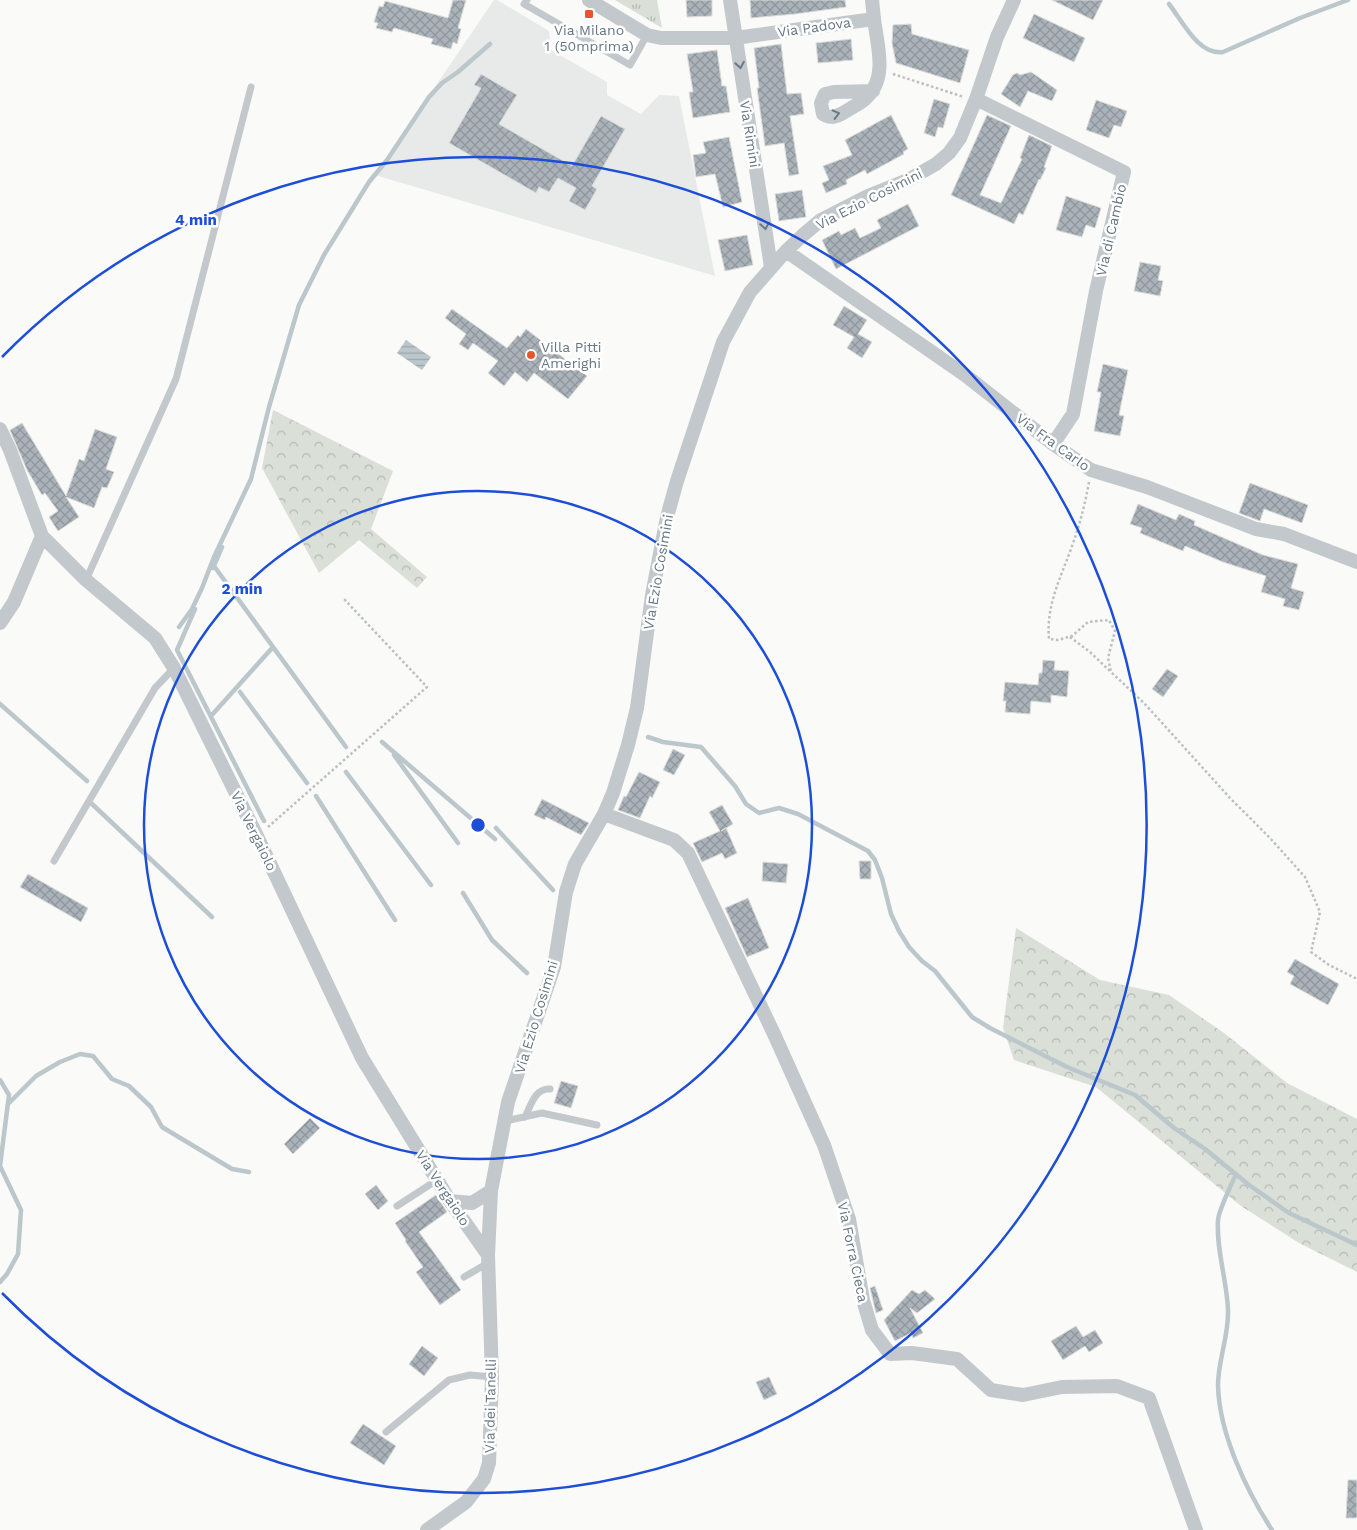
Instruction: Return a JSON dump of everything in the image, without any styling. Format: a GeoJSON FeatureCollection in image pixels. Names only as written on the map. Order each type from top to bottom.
{"type":"FeatureCollection","features":[{"type":"Feature","properties":{"kind":"street"},"geometry":{"type":"LineString","coordinates":[[589,0],[648,35]]}},
{"type":"Feature","properties":{"kind":"street","name":"Via Rimini"},"geometry":{"type":"LineString","coordinates":[[730,0],[771,267]]}},
{"type":"Feature","properties":{"kind":"street"},"geometry":{"type":"LineString","coordinates":[[872,0],[880,70],[879,78],[873,91]]}},
{"type":"Feature","properties":{"kind":"street","name":"Via Ezio Cosimini"},"geometry":{"type":"LineString","coordinates":[[488,1259],[492,1191],[508,1102],[554,967],[566,892],[575,864],[604,814],[620,769],[637,708],[652,595],[667,517],[723,342],[750,292],[786,250],[821,220],[868,196],[908,180],[936,164],[949,153],[960,138],[976,100],[997,37],[1014,0]]}},
{"type":"Feature","properties":{"kind":"street","name":"Via Padova"},"geometry":{"type":"LineString","coordinates":[[648,35],[661,38],[735,38],[874,19]]}},
{"type":"Feature","properties":{"kind":"street","name":"Via di Cambio"},"geometry":{"type":"LineString","coordinates":[[976,100],[1124,172],[1096,291],[1073,414],[1053,444]]}},
{"type":"Feature","properties":{"kind":"street","name":"Via Fra Carlo"},"geometry":{"type":"LineString","coordinates":[[786,250],[965,376],[1053,444],[1091,470],[1147,487],[1256,528],[1284,534],[1357,562]]}},
{"type":"Feature","properties":{"kind":"street","name":"Via Vergaiolo"},"geometry":{"type":"LineString","coordinates":[[0,429],[10,450],[42,536],[86,580],[155,638],[174,668],[257,836],[362,1058],[488,1259]]}},
{"type":"Feature","properties":{"kind":"street"},"geometry":{"type":"LineString","coordinates":[[0,623],[14,602],[42,536]]}},
{"type":"Feature","properties":{"kind":"street","name":"Via Forra Cieca"},"geometry":{"type":"LineString","coordinates":[[604,814],[674,840],[688,853],[774,1034],[824,1146],[849,1218],[861,1290],[872,1330],[890,1354],[912,1353],[957,1359],[991,1390],[1023,1395],[1062,1387],[1117,1386],[1149,1398],[1196,1530]]}},
{"type":"Feature","properties":{"kind":"street"},"geometry":{"type":"LineString","coordinates":[[450,1201],[472,1203],[492,1191]]}},
{"type":"Feature","properties":{"kind":"street","name":"Via dei Tanelli"},"geometry":{"type":"LineString","coordinates":[[427,1530],[466,1502],[484,1480],[489,1463],[492,1377],[488,1259]]}},
{"type":"Feature","properties":{"kind":"lane"},"geometry":{"type":"LineString","coordinates":[[527,0],[524,4],[630,65],[648,35]]}},
{"type":"Feature","properties":{"kind":"lane"},"geometry":{"type":"LineString","coordinates":[[86,580],[176,379],[251,87]]}},
{"type":"Feature","properties":{"kind":"lane"},"geometry":{"type":"LineString","coordinates":[[54,861],[155,688],[174,668]]}},
{"type":"Feature","properties":{"kind":"lane"},"geometry":{"type":"LineString","coordinates":[[525,1116],[539,1092],[545,1088],[550,1088]]}},
{"type":"Feature","properties":{"kind":"lane"},"geometry":{"type":"LineString","coordinates":[[505,1121],[542,1113],[597,1125]]}},
{"type":"Feature","properties":{"kind":"lane"},"geometry":{"type":"LineString","coordinates":[[397,1206],[437,1180]]}},
{"type":"Feature","properties":{"kind":"lane"},"geometry":{"type":"LineString","coordinates":[[464,1277],[488,1259]]}},
{"type":"Feature","properties":{"kind":"lane"},"geometry":{"type":"LineString","coordinates":[[386,1432],[449,1380],[470,1375],[492,1377]]}},
{"type":"Feature","properties":{"kind":"path"},"geometry":{"type":"LineString","coordinates":[[880,70],[976,100]]}},
{"type":"Feature","properties":{"kind":"path"},"geometry":{"type":"LineString","coordinates":[[1091,470],[1085,509],[1054,597],[1048,622],[1050,639],[1058,640],[1070,637],[1088,622],[1108,620],[1115,631],[1108,658],[1111,672]]}},
{"type":"Feature","properties":{"kind":"path"},"geometry":{"type":"LineString","coordinates":[[257,836],[427,686],[344,599]]}},
{"type":"Feature","properties":{"kind":"path"},"geometry":{"type":"LineString","coordinates":[[1070,637],[1090,652],[1144,703],[1305,877],[1320,912],[1311,952],[1330,965],[1357,979]]}},
{"type":"Feature","properties":{"kind":"shaded area"},"geometry":{"type":"Polygon","coordinates":[[[494,0],[549,31],[551,50],[607,82],[607,95],[641,114],[659,95],[679,96],[715,276],[375,175],[494,0]]]}},
{"type":"Feature","properties":{"kind":"shaded area"},"geometry":{"type":"Polygon","coordinates":[[[406,340],[431,357],[422,370],[397,353],[406,340]]]}},
{"type":"Feature","properties":{"kind":"green space"},"geometry":{"type":"Polygon","coordinates":[[[615,0],[657,0],[662,28],[615,0]]]}},
{"type":"Feature","properties":{"kind":"green space"},"geometry":{"type":"Polygon","coordinates":[[[273,410],[393,471],[371,529],[427,577],[417,588],[359,540],[319,573],[262,468],[273,410]]]}},
{"type":"Feature","properties":{"kind":"green space"},"geometry":{"type":"Polygon","coordinates":[[[1016,928],[1100,980],[1169,995],[1224,1033],[1287,1083],[1357,1119],[1357,1272],[1299,1243],[1241,1206],[1096,1087],[1014,1060],[1003,1028],[1016,928]]]}},
{"type":"Feature","properties":{"kind":"building"},"geometry":{"type":"Polygon","coordinates":[[[453,0],[466,0],[458,28],[461,29],[457,44],[453,42],[451,49],[431,44],[433,39],[394,28],[392,32],[376,28],[378,23],[374,22],[379,6],[383,7],[385,1],[448,18],[453,0]]]}},
{"type":"Feature","properties":{"kind":"building"},"geometry":{"type":"Polygon","coordinates":[[[686,0],[712,0],[712,16],[687,17],[686,0]]]}},
{"type":"Feature","properties":{"kind":"building"},"geometry":{"type":"Polygon","coordinates":[[[750,0],[845,0],[846,7],[751,18],[750,0]]]}},
{"type":"Feature","properties":{"kind":"building"},"geometry":{"type":"Polygon","coordinates":[[[1052,0],[1103,0],[1093,20],[1052,0]]]}},
{"type":"Feature","properties":{"kind":"building"},"geometry":{"type":"Polygon","coordinates":[[[1034,14],[1085,38],[1074,62],[1023,38],[1034,14]]]}},
{"type":"Feature","properties":{"kind":"building"},"geometry":{"type":"Polygon","coordinates":[[[911,24],[912,34],[969,50],[960,83],[896,63],[892,43],[893,25],[911,24]]]}},
{"type":"Feature","properties":{"kind":"building"},"geometry":{"type":"Polygon","coordinates":[[[851,39],[853,60],[818,63],[816,43],[851,39]]]}},
{"type":"Feature","properties":{"kind":"building"},"geometry":{"type":"Polygon","coordinates":[[[781,44],[787,94],[801,93],[804,114],[790,116],[799,174],[789,176],[784,143],[765,146],[754,48],[781,44]]]}},
{"type":"Feature","properties":{"kind":"building"},"geometry":{"type":"Polygon","coordinates":[[[717,50],[722,86],[726,86],[730,112],[693,118],[689,92],[693,92],[687,54],[717,50]]]}},
{"type":"Feature","properties":{"kind":"building"},"geometry":{"type":"Polygon","coordinates":[[[1031,72],[1057,90],[1052,101],[1028,91],[1020,107],[1001,94],[1013,75],[1031,72]]]}},
{"type":"Feature","properties":{"kind":"building"},"geometry":{"type":"Polygon","coordinates":[[[481,74],[517,95],[499,124],[572,166],[601,116],[625,129],[592,186],[597,189],[585,210],[569,201],[576,188],[558,178],[549,192],[539,187],[536,193],[449,143],[481,88],[474,85],[481,74]]]}},
{"type":"Feature","properties":{"kind":"building"},"geometry":{"type":"Polygon","coordinates":[[[934,99],[950,104],[943,128],[938,127],[935,137],[924,133],[934,99]]]}},
{"type":"Feature","properties":{"kind":"building"},"geometry":{"type":"Polygon","coordinates":[[[1096,100],[1127,111],[1121,127],[1114,125],[1109,138],[1086,130],[1096,100]]]}},
{"type":"Feature","properties":{"kind":"building"},"geometry":{"type":"Polygon","coordinates":[[[891,115],[908,149],[903,152],[904,154],[867,174],[865,170],[846,180],[847,184],[826,193],[822,183],[829,180],[823,166],[852,155],[845,140],[891,115]]]}},
{"type":"Feature","properties":{"kind":"building"},"geometry":{"type":"Polygon","coordinates":[[[987,115],[1011,126],[980,195],[1001,203],[1022,159],[1020,158],[1029,135],[1052,146],[1044,167],[1046,168],[1023,215],[1019,213],[1014,224],[951,195],[987,115]]]}},
{"type":"Feature","properties":{"kind":"building"},"geometry":{"type":"Polygon","coordinates":[[[729,137],[742,202],[723,207],[715,174],[696,177],[693,155],[706,153],[703,142],[729,137]]]}},
{"type":"Feature","properties":{"kind":"building"},"geometry":{"type":"Polygon","coordinates":[[[802,190],[806,217],[779,221],[775,194],[802,190]]]}},
{"type":"Feature","properties":{"kind":"building"},"geometry":{"type":"Polygon","coordinates":[[[1066,196],[1101,208],[1095,228],[1086,225],[1082,237],[1056,230],[1066,196]]]}},
{"type":"Feature","properties":{"kind":"building"},"geometry":{"type":"Polygon","coordinates":[[[908,204],[919,226],[836,269],[822,240],[839,231],[841,235],[855,228],[860,238],[881,228],[877,220],[908,204]]]}},
{"type":"Feature","properties":{"kind":"building"},"geometry":{"type":"Polygon","coordinates":[[[747,235],[753,265],[725,271],[718,240],[747,235]]]}},
{"type":"Feature","properties":{"kind":"building"},"geometry":{"type":"Polygon","coordinates":[[[1140,262],[1161,266],[1158,280],[1163,281],[1160,296],[1134,291],[1140,262]]]}},
{"type":"Feature","properties":{"kind":"building"},"geometry":{"type":"Polygon","coordinates":[[[844,306],[867,320],[858,334],[872,342],[862,358],[847,348],[854,337],[833,325],[844,306]]]}},
{"type":"Feature","properties":{"kind":"building","name":"Villa Pitti Amerighi"},"geometry":{"type":"Polygon","coordinates":[[[452,309],[507,348],[526,329],[587,376],[568,399],[534,373],[527,382],[515,372],[504,386],[488,373],[498,361],[473,343],[468,350],[459,344],[466,334],[445,318],[452,309]]]}},
{"type":"Feature","properties":{"kind":"building"},"geometry":{"type":"Polygon","coordinates":[[[1103,364],[1128,370],[1119,415],[1124,416],[1120,436],[1094,431],[1101,392],[1097,392],[1103,364]]]}},
{"type":"Feature","properties":{"kind":"building"},"geometry":{"type":"Polygon","coordinates":[[[22,423],[66,496],[79,459],[84,461],[95,429],[117,437],[106,469],[114,472],[107,488],[102,487],[94,508],[66,497],[79,517],[58,531],[49,517],[58,511],[45,493],[42,495],[27,470],[10,430],[22,423]]]}},
{"type":"Feature","properties":{"kind":"building"},"geometry":{"type":"Polygon","coordinates":[[[1250,483],[1308,505],[1302,523],[1264,509],[1260,521],[1239,513],[1250,483]]]}},
{"type":"Feature","properties":{"kind":"building"},"geometry":{"type":"Polygon","coordinates":[[[1138,504],[1176,520],[1179,514],[1195,521],[1194,525],[1263,555],[1298,564],[1291,588],[1304,592],[1299,610],[1283,606],[1285,599],[1261,592],[1266,576],[1223,562],[1185,546],[1183,551],[1140,533],[1142,528],[1130,524],[1138,504]]]}},
{"type":"Feature","properties":{"kind":"building"},"geometry":{"type":"Polygon","coordinates":[[[1043,660],[1055,661],[1054,670],[1069,671],[1067,697],[1051,695],[1051,703],[1031,701],[1030,714],[1005,712],[1006,701],[1003,701],[1005,682],[1038,685],[1039,673],[1042,673],[1043,660]]]}},
{"type":"Feature","properties":{"kind":"building"},"geometry":{"type":"Polygon","coordinates":[[[1167,669],[1178,676],[1163,697],[1152,689],[1167,669]]]}},
{"type":"Feature","properties":{"kind":"building"},"geometry":{"type":"Polygon","coordinates":[[[673,749],[685,755],[674,775],[663,770],[673,749]]]}},
{"type":"Feature","properties":{"kind":"building"},"geometry":{"type":"Polygon","coordinates":[[[639,772],[660,782],[652,798],[650,796],[640,818],[618,810],[624,796],[626,797],[639,772]]]}},
{"type":"Feature","properties":{"kind":"building"},"geometry":{"type":"Polygon","coordinates":[[[542,799],[589,823],[581,835],[546,817],[545,820],[534,815],[542,799]]]}},
{"type":"Feature","properties":{"kind":"building"},"geometry":{"type":"Polygon","coordinates":[[[722,805],[733,824],[726,828],[737,853],[725,859],[722,853],[702,862],[693,843],[720,831],[709,812],[722,805]]]}},
{"type":"Feature","properties":{"kind":"building"},"geometry":{"type":"Polygon","coordinates":[[[859,861],[871,861],[871,879],[860,879],[859,861]]]}},
{"type":"Feature","properties":{"kind":"building"},"geometry":{"type":"Polygon","coordinates":[[[763,862],[788,864],[786,883],[762,881],[763,862]]]}},
{"type":"Feature","properties":{"kind":"building"},"geometry":{"type":"Polygon","coordinates":[[[28,874],[88,908],[81,922],[20,887],[28,874]]]}},
{"type":"Feature","properties":{"kind":"building"},"geometry":{"type":"Polygon","coordinates":[[[748,898],[769,948],[747,957],[725,908],[748,898]]]}},
{"type":"Feature","properties":{"kind":"building"},"geometry":{"type":"Polygon","coordinates":[[[1295,959],[1339,984],[1328,1005],[1290,984],[1294,976],[1287,972],[1295,959]]]}},
{"type":"Feature","properties":{"kind":"building"},"geometry":{"type":"Polygon","coordinates":[[[561,1081],[578,1086],[571,1108],[554,1103],[561,1081]]]}},
{"type":"Feature","properties":{"kind":"building"},"geometry":{"type":"Polygon","coordinates":[[[310,1118],[320,1128],[293,1154],[284,1144],[310,1118]]]}},
{"type":"Feature","properties":{"kind":"building"},"geometry":{"type":"Polygon","coordinates":[[[376,1185],[388,1201],[378,1210],[365,1194],[376,1185]]]}},
{"type":"Feature","properties":{"kind":"building"},"geometry":{"type":"Polygon","coordinates":[[[436,1195],[447,1212],[419,1232],[461,1290],[440,1305],[416,1272],[423,1267],[395,1223],[436,1195]]]}},
{"type":"Feature","properties":{"kind":"building"},"geometry":{"type":"Polygon","coordinates":[[[875,1286],[883,1310],[876,1313],[870,1288],[875,1286]]]}},
{"type":"Feature","properties":{"kind":"building"},"geometry":{"type":"Polygon","coordinates":[[[912,1290],[919,1294],[925,1290],[935,1299],[917,1313],[910,1308],[923,1333],[913,1338],[911,1333],[895,1341],[884,1320],[912,1290]]]}},
{"type":"Feature","properties":{"kind":"building"},"geometry":{"type":"Polygon","coordinates":[[[1076,1326],[1083,1337],[1095,1330],[1103,1343],[1089,1352],[1085,1346],[1063,1360],[1051,1341],[1076,1326]]]}},
{"type":"Feature","properties":{"kind":"building"},"geometry":{"type":"Polygon","coordinates":[[[422,1346],[438,1358],[424,1376],[409,1364],[422,1346]]]}},
{"type":"Feature","properties":{"kind":"building"},"geometry":{"type":"Polygon","coordinates":[[[769,1377],[777,1394],[764,1400],[756,1382],[769,1377]]]}},
{"type":"Feature","properties":{"kind":"building"},"geometry":{"type":"Polygon","coordinates":[[[363,1424],[396,1446],[384,1465],[350,1443],[363,1424]]]}},
{"type":"Feature","properties":{"kind":"building"},"geometry":{"type":"Polygon","coordinates":[[[1348,1480],[1357,1480],[1357,1518],[1346,1518],[1348,1480]]]}},
{"type":"Feature","properties":{"kind":"waterway"},"geometry":{"type":"LineString","coordinates":[[1169,4],[1199,43],[1214,52],[1223,52],[1300,18],[1348,0]]}},
{"type":"Feature","properties":{"kind":"waterway"},"geometry":{"type":"LineString","coordinates":[[179,627],[192,609],[251,479],[269,407],[299,305],[324,255],[369,182],[387,160],[429,97],[442,83],[458,72],[490,44]]}},
{"type":"Feature","properties":{"kind":"waterway"},"geometry":{"type":"LineString","coordinates":[[213,568],[222,547]]}},
{"type":"Feature","properties":{"kind":"waterway"},"geometry":{"type":"LineString","coordinates":[[214,566],[346,747]]}},
{"type":"Feature","properties":{"kind":"waterway"},"geometry":{"type":"LineString","coordinates":[[195,609],[177,650],[264,821]]}},
{"type":"Feature","properties":{"kind":"waterway"},"geometry":{"type":"LineString","coordinates":[[211,716],[273,647]]}},
{"type":"Feature","properties":{"kind":"waterway"},"geometry":{"type":"LineString","coordinates":[[240,692],[307,783]]}},
{"type":"Feature","properties":{"kind":"waterway"},"geometry":{"type":"LineString","coordinates":[[0,704],[87,781]]}},
{"type":"Feature","properties":{"kind":"waterway"},"geometry":{"type":"LineString","coordinates":[[648,737],[663,742],[701,747],[735,786],[746,804],[759,813],[779,808],[798,814],[868,851],[875,860],[882,878],[891,914],[909,947],[935,971],[972,1017],[1067,1067],[1135,1095],[1174,1128],[1205,1149],[1249,1185],[1289,1213],[1357,1245]]}},
{"type":"Feature","properties":{"kind":"waterway"},"geometry":{"type":"LineString","coordinates":[[382,742],[495,839]]}},
{"type":"Feature","properties":{"kind":"waterway"},"geometry":{"type":"LineString","coordinates":[[394,755],[458,843]]}},
{"type":"Feature","properties":{"kind":"waterway"},"geometry":{"type":"LineString","coordinates":[[346,772],[431,885]]}},
{"type":"Feature","properties":{"kind":"waterway"},"geometry":{"type":"LineString","coordinates":[[316,796],[395,920]]}},
{"type":"Feature","properties":{"kind":"waterway"},"geometry":{"type":"LineString","coordinates":[[91,803],[212,917]]}},
{"type":"Feature","properties":{"kind":"waterway"},"geometry":{"type":"LineString","coordinates":[[496,828],[553,890]]}},
{"type":"Feature","properties":{"kind":"waterway"},"geometry":{"type":"LineString","coordinates":[[463,893],[492,940],[527,973]]}},
{"type":"Feature","properties":{"kind":"waterway"},"geometry":{"type":"LineString","coordinates":[[8,1104],[36,1076],[60,1062],[80,1054],[93,1056],[112,1079],[129,1086],[151,1107],[162,1127],[232,1169],[249,1172]]}},
{"type":"Feature","properties":{"kind":"waterway"},"geometry":{"type":"LineString","coordinates":[[0,1080],[9,1095],[0,1166],[21,1210],[18,1254],[7,1274],[0,1282]]}},
{"type":"Feature","properties":{"kind":"waterway"},"geometry":{"type":"LineString","coordinates":[[1236,1174],[1218,1220],[1228,1310],[1227,1329],[1218,1385],[1223,1422],[1236,1460],[1253,1497],[1272,1530]]}},
{"type":"Feature","properties":{"kind":"place","name":"Via Milano 1 (50mprima)"},"geometry":{"type":"Point","coordinates":[589,14]}},
{"type":"Feature","properties":{"kind":"place","name":"Villa Pitti Amerighi"},"geometry":{"type":"Point","coordinates":[531,355]}}]}
